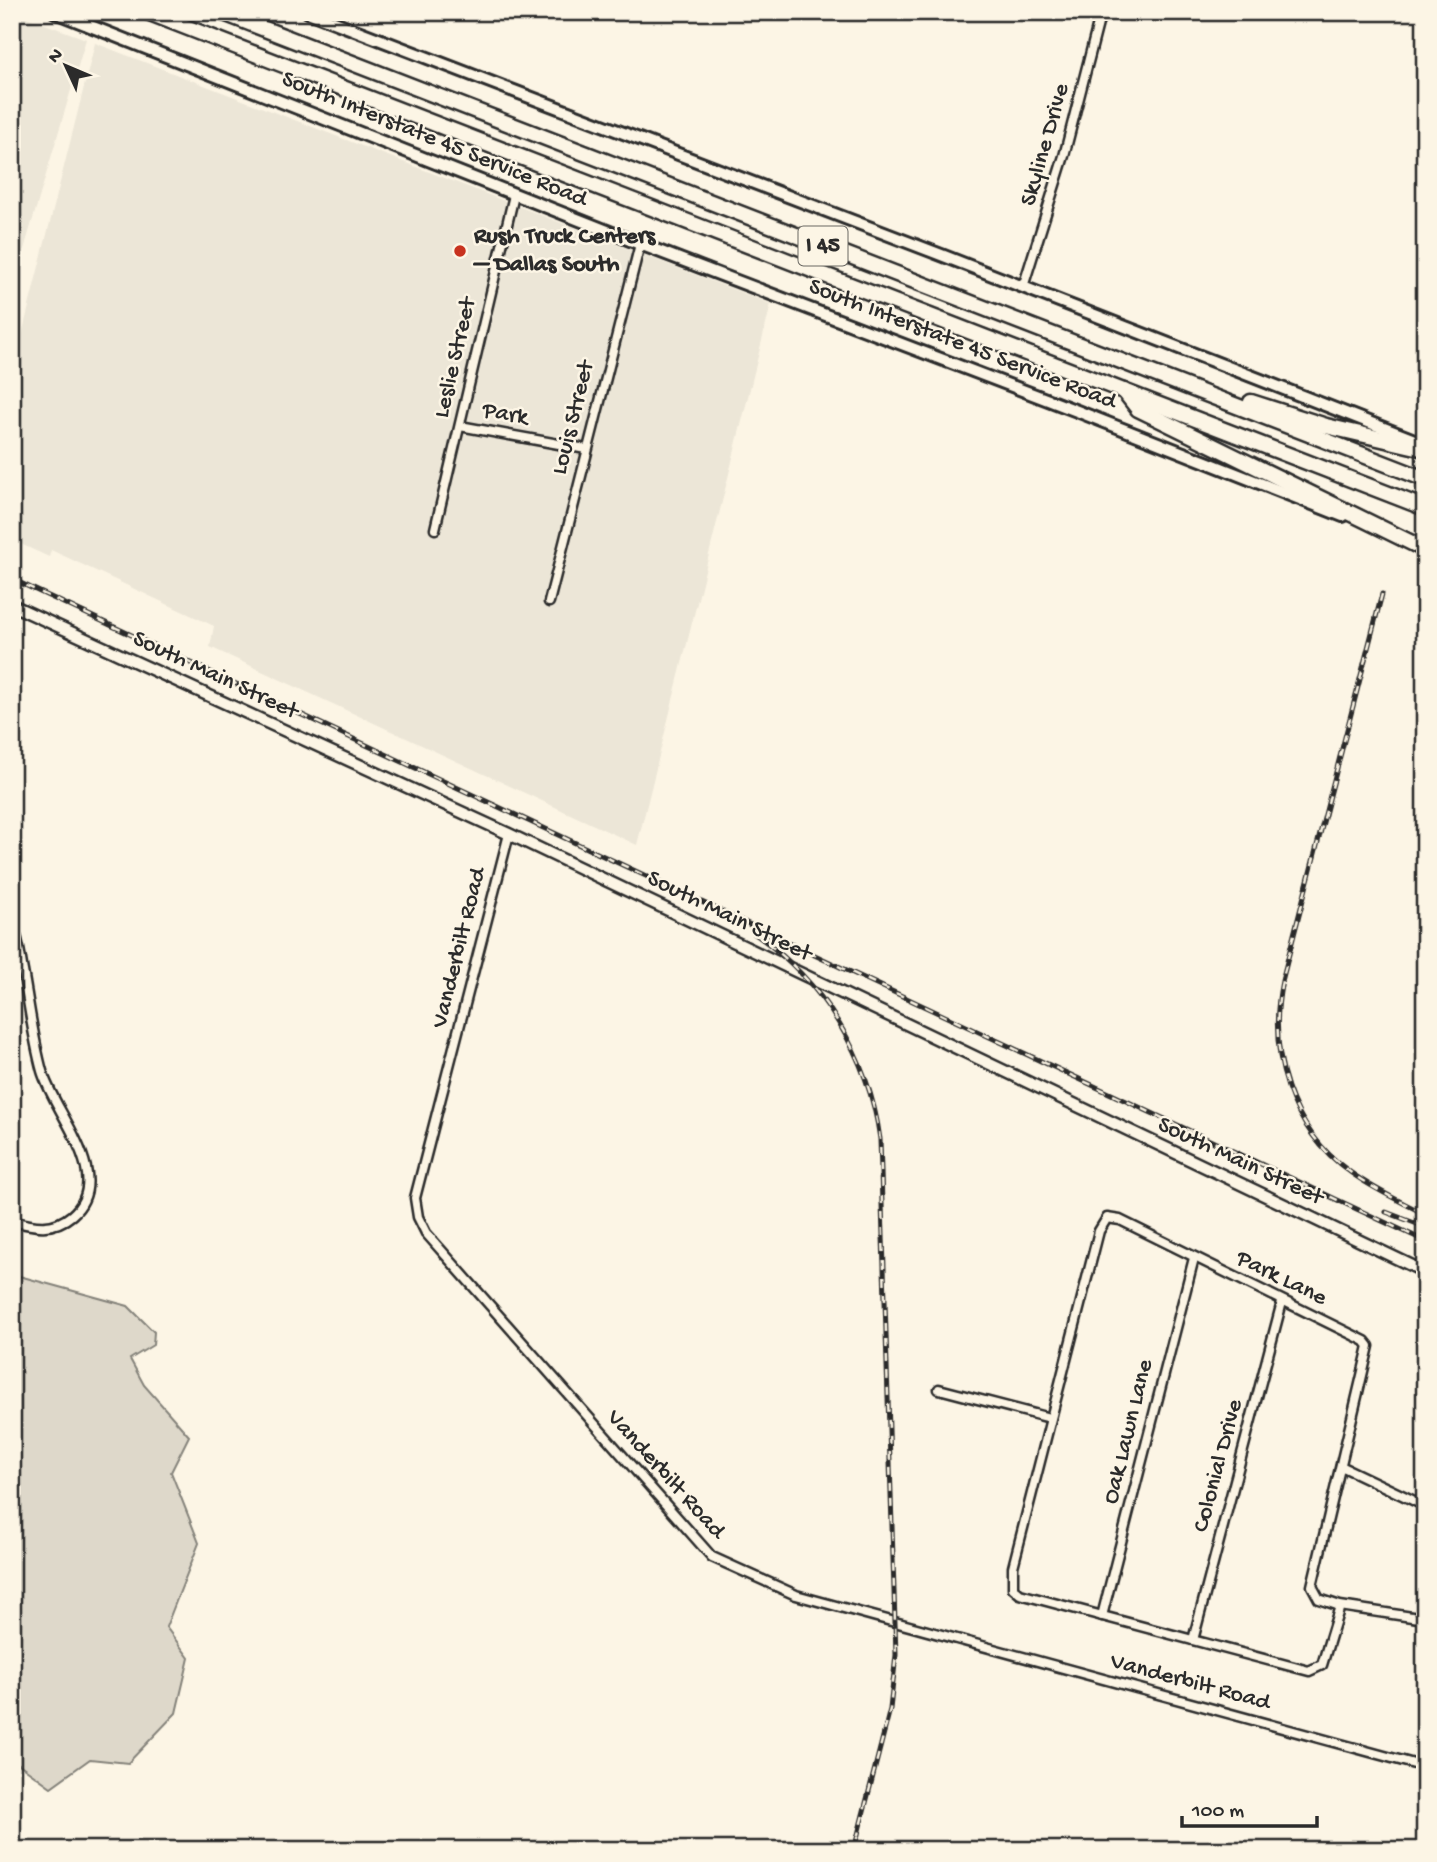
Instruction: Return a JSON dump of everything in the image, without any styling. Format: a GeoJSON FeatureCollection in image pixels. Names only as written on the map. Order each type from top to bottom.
{"type":"FeatureCollection","features":[{"type":"Feature","properties":{"kind":"highway","name":"I 45"},"geometry":{"type":"LineString","coordinates":[[147,12],[1425,508]]}},
{"type":"Feature","properties":{"kind":"highway","name":"I 45"},"geometry":{"type":"LineString","coordinates":[[221,12],[1425,479]]}},
{"type":"Feature","properties":{"kind":"highway"},"geometry":{"type":"LineString","coordinates":[[1191,388],[1230,396],[1326,426],[1425,447]]}},
{"type":"Feature","properties":{"kind":"highway"},"geometry":{"type":"LineString","coordinates":[[1124,391],[1138,409],[1423,548]]}},
{"type":"Feature","properties":{"kind":"main road","name":"South Interstate 45 Service Road"},"geometry":{"type":"LineString","coordinates":[[55,12],[514,195],[1100,419],[1423,548]]}},
{"type":"Feature","properties":{"kind":"main road"},"geometry":{"type":"LineString","coordinates":[[308,12],[1023,287],[1425,447]]}},
{"type":"Feature","properties":{"kind":"street","name":"Skyline Drive"},"geometry":{"type":"LineString","coordinates":[[1023,287],[1064,156],[1101,12]]}},
{"type":"Feature","properties":{"kind":"street","name":"Leslie Street"},"geometry":{"type":"LineString","coordinates":[[435,529],[514,195]]}},
{"type":"Feature","properties":{"kind":"street","name":"Louis Street"},"geometry":{"type":"LineString","coordinates":[[549,602],[640,244]]}},
{"type":"Feature","properties":{"kind":"street","name":"Park"},"geometry":{"type":"LineString","coordinates":[[460,426],[586,449]]}},
{"type":"Feature","properties":{"kind":"street","name":"South Main Street"},"geometry":{"type":"LineString","coordinates":[[12,605],[509,834],[1425,1272]]}},
{"type":"Feature","properties":{"kind":"street","name":"Vanderbilt Road"},"geometry":{"type":"LineString","coordinates":[[509,834],[415,1198],[418,1217],[426,1233],[712,1557],[796,1595],[1425,1767]]}},
{"type":"Feature","properties":{"kind":"street"},"geometry":{"type":"LineString","coordinates":[[12,925],[42,1070],[54,1102],[82,1154],[89,1181],[87,1195],[78,1210],[67,1219],[45,1228],[12,1222]]}},
{"type":"Feature","properties":{"kind":"street","name":"Park Lane"},"geometry":{"type":"LineString","coordinates":[[1340,1606],[1327,1655],[1317,1670],[1299,1669],[1020,1594],[1013,1588],[1010,1580],[1050,1418],[1103,1223],[1107,1218],[1120,1220],[1365,1341],[1368,1346],[1312,1586],[1319,1599],[1340,1606],[1422,1618]]}},
{"type":"Feature","properties":{"kind":"street","name":"Oak Lawn Lane"},"geometry":{"type":"LineString","coordinates":[[1102,1616],[1194,1258]]}},
{"type":"Feature","properties":{"kind":"street","name":"Colonial Drive"},"geometry":{"type":"LineString","coordinates":[[1193,1640],[1282,1302]]}},
{"type":"Feature","properties":{"kind":"street"},"geometry":{"type":"LineString","coordinates":[[939,1389],[1050,1418]]}},
{"type":"Feature","properties":{"kind":"street"},"geometry":{"type":"LineString","coordinates":[[1341,1466],[1425,1506]]}},
{"type":"Feature","properties":{"kind":"street"},"geometry":{"type":"LineString","coordinates":[[1422,1618],[1425,1602]]}},
{"type":"Feature","properties":{"kind":"shaded area"},"geometry":{"type":"Polygon","coordinates":[[[12,12],[86,39],[12,290],[12,12]]]}},
{"type":"Feature","properties":{"kind":"shaded area"},"geometry":{"type":"Polygon","coordinates":[[[95,43],[771,304],[637,845],[210,647],[214,626],[51,550],[49,557],[12,540],[12,374],[95,43]]]}},
{"type":"Feature","properties":{"kind":"shaded area"},"geometry":{"type":"Polygon","coordinates":[[[12,1274],[128,1306],[154,1332],[153,1345],[130,1359],[144,1385],[189,1436],[171,1472],[199,1543],[166,1627],[189,1658],[176,1713],[128,1763],[90,1759],[51,1787],[12,1759],[12,1274]]]}},
{"type":"Feature","properties":{"kind":"railway"},"geometry":{"type":"LineString","coordinates":[[12,579],[1425,1241]]}},
{"type":"Feature","properties":{"kind":"railway"},"geometry":{"type":"LineString","coordinates":[[1382,594],[1282,981],[1278,1035],[1288,1087],[1312,1134],[1329,1154],[1350,1172],[1425,1214]]}},
{"type":"Feature","properties":{"kind":"railway"},"geometry":{"type":"LineString","coordinates":[[755,934],[802,974],[839,1023],[854,1050],[865,1079],[880,1139],[896,1655],[890,1709],[854,1850]]}},
{"type":"Feature","properties":{"kind":"railway"},"geometry":{"type":"LineString","coordinates":[[1386,1212],[1425,1227]]}},
{"type":"Feature","properties":{"kind":"place","name":"Rush Truck Centers – Dallas South"},"geometry":{"type":"Point","coordinates":[460,251]}}]}
